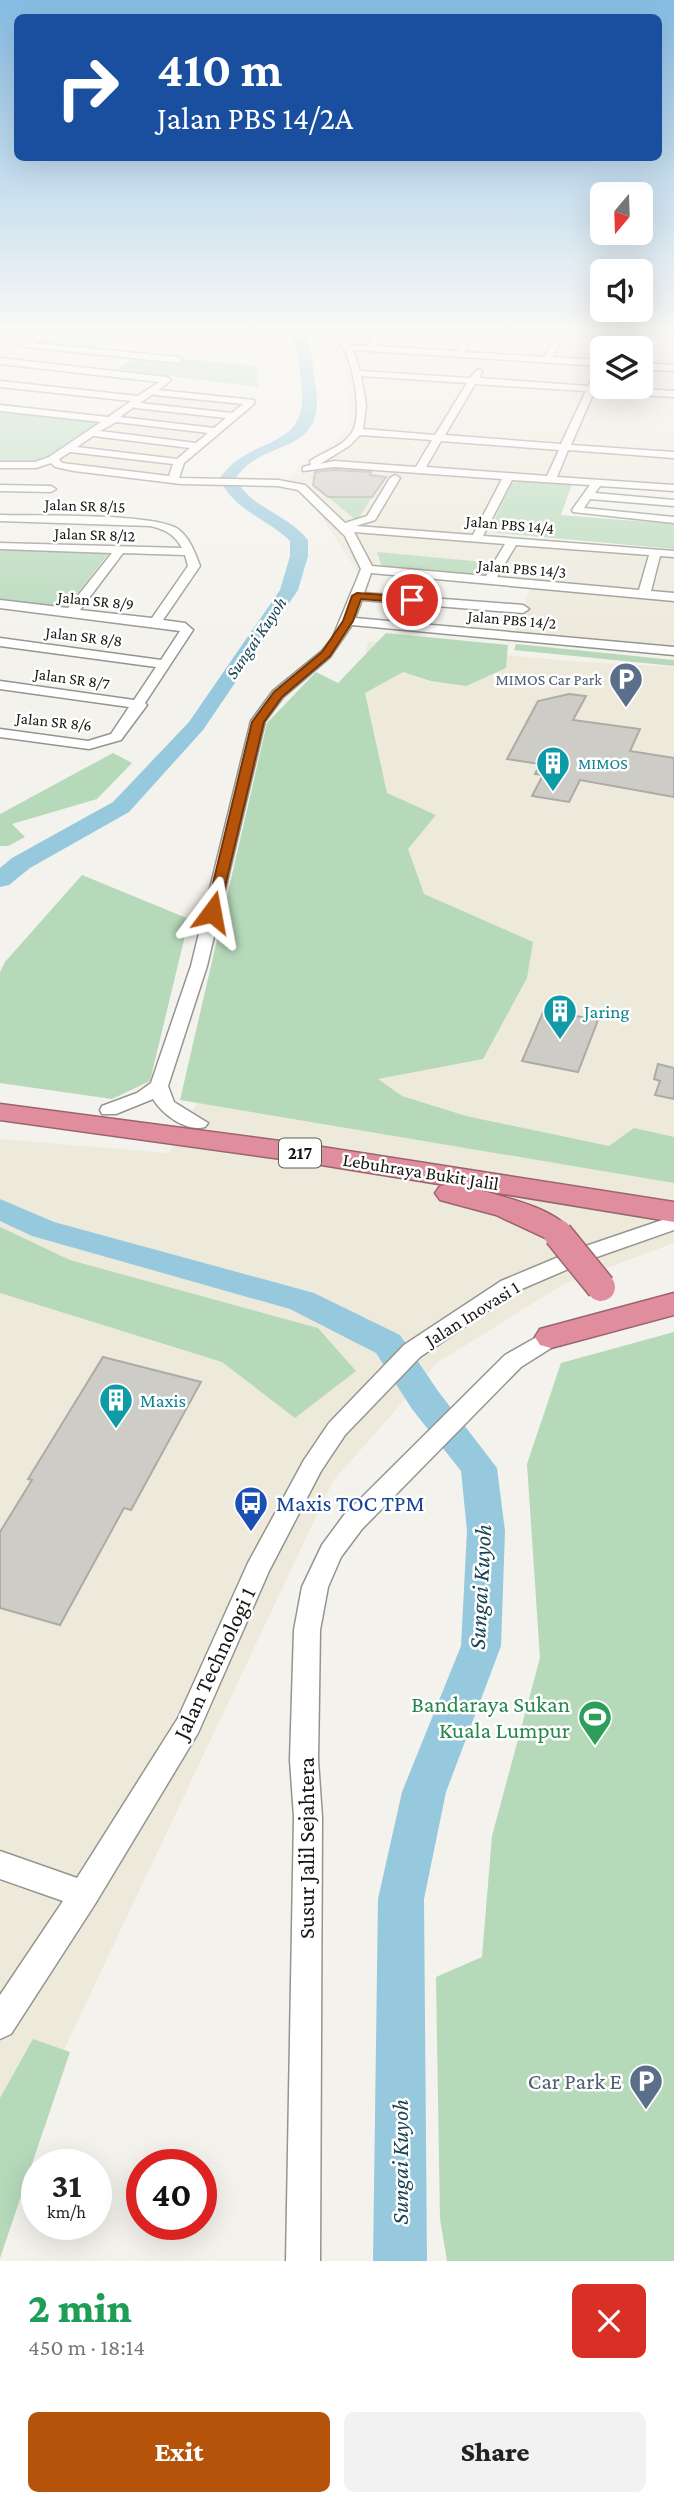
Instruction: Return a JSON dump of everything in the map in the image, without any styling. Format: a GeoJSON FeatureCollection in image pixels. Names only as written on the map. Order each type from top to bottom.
{"type":"FeatureCollection","features":[{"type":"Feature","properties":{"kind":"highway","name":"Lebuhraya Bukit Jalil"},"geometry":{"type":"LineString","coordinates":[[0,1097],[109,1110],[209,1132]]}},
{"type":"Feature","properties":{"kind":"highway","name":"Lebuhraya Bukit Jalil"},"geometry":{"type":"LineString","coordinates":[[0,1112],[209,1132],[602,1192],[674,1196]]}},
{"type":"Feature","properties":{"kind":"highway"},"geometry":{"type":"LineString","coordinates":[[209,1132],[500,1205],[538,1219],[558,1234],[601,1287],[603,1300],[592,1313],[551,1337]]}},
{"type":"Feature","properties":{"kind":"highway","name":"Lebuhraya Bukit Jalil"},"geometry":{"type":"LineString","coordinates":[[602,1192],[674,1212]]}},
{"type":"Feature","properties":{"kind":"highway"},"geometry":{"type":"LineString","coordinates":[[551,1337],[674,1304]]}},
{"type":"Feature","properties":{"kind":"street"},"geometry":{"type":"LineString","coordinates":[[48,461],[89,436]]}},
{"type":"Feature","properties":{"kind":"street"},"geometry":{"type":"LineString","coordinates":[[113,436],[198,446]]}},
{"type":"Feature","properties":{"kind":"street"},"geometry":{"type":"LineString","coordinates":[[177,480],[179,462],[212,436]]}},
{"type":"Feature","properties":{"kind":"street"},"geometry":{"type":"LineString","coordinates":[[301,487],[305,472],[354,436]]}},
{"type":"Feature","properties":{"kind":"street"},"geometry":{"type":"LineString","coordinates":[[405,436],[674,455]]}},
{"type":"Feature","properties":{"kind":"street"},"geometry":{"type":"LineString","coordinates":[[551,480],[570,436]]}},
{"type":"Feature","properties":{"kind":"street"},"geometry":{"type":"LineString","coordinates":[[344,530],[371,518],[395,478],[419,470],[438,438]]}},
{"type":"Feature","properties":{"kind":"street"},"geometry":{"type":"LineString","coordinates":[[69,449],[179,462]]}},
{"type":"Feature","properties":{"kind":"street"},"geometry":{"type":"LineString","coordinates":[[338,450],[336,458],[362,465]]}},
{"type":"Feature","properties":{"kind":"street"},"geometry":{"type":"LineString","coordinates":[[0,465],[48,461],[74,468],[177,480],[273,483],[301,487],[344,530],[367,569],[348,621],[326,654],[278,694],[258,722],[199,966],[159,1086],[164,1105],[209,1132]]}},
{"type":"Feature","properties":{"kind":"street"},"geometry":{"type":"LineString","coordinates":[[273,483],[320,465],[362,465],[551,480],[593,490],[674,503]]}},
{"type":"Feature","properties":{"kind":"street"},"geometry":{"type":"LineString","coordinates":[[380,467],[389,469],[395,478]]}},
{"type":"Feature","properties":{"kind":"street"},"geometry":{"type":"LineString","coordinates":[[477,537],[508,477]]}},
{"type":"Feature","properties":{"kind":"street"},"geometry":{"type":"LineString","coordinates":[[0,488],[51,489]]}},
{"type":"Feature","properties":{"kind":"street"},"geometry":{"type":"LineString","coordinates":[[674,488],[593,490],[577,510],[674,520]]}},
{"type":"Feature","properties":{"kind":"street","name":"Jalan SR 8/15"},"geometry":{"type":"LineString","coordinates":[[0,518],[169,526],[189,552]]}},
{"type":"Feature","properties":{"kind":"street"},"geometry":{"type":"LineString","coordinates":[[371,518],[387,530]]}},
{"type":"Feature","properties":{"kind":"street","name":"Jalan PBS 14/4"},"geometry":{"type":"LineString","coordinates":[[344,530],[387,530],[674,554]]}},
{"type":"Feature","properties":{"kind":"street"},"geometry":{"type":"LineString","coordinates":[[490,580],[513,540]]}},
{"type":"Feature","properties":{"kind":"street","name":"Jalan SR 8/12"},"geometry":{"type":"LineString","coordinates":[[0,546],[189,552]]}},
{"type":"Feature","properties":{"kind":"street"},"geometry":{"type":"LineString","coordinates":[[71,613],[119,551]]}},
{"type":"Feature","properties":{"kind":"street"},"geometry":{"type":"LineString","coordinates":[[155,622],[194,566],[189,552]]}},
{"type":"Feature","properties":{"kind":"street"},"geometry":{"type":"LineString","coordinates":[[643,594],[655,553]]}},
{"type":"Feature","properties":{"kind":"street","name":"Jalan PBS 14/3"},"geometry":{"type":"LineString","coordinates":[[367,569],[674,597]]}},
{"type":"Feature","properties":{"kind":"street"},"geometry":{"type":"LineString","coordinates":[[357,596],[523,609]]}},
{"type":"Feature","properties":{"kind":"street","name":"Jalan SR 8/9"},"geometry":{"type":"LineString","coordinates":[[0,604],[181,626],[187,631],[163,664]]}},
{"type":"Feature","properties":{"kind":"street","name":"Jalan PBS 14/2"},"geometry":{"type":"LineString","coordinates":[[348,621],[674,651]]}},
{"type":"Feature","properties":{"kind":"street","name":"Jalan SR 8/8"},"geometry":{"type":"LineString","coordinates":[[0,642],[163,664]]}},
{"type":"Feature","properties":{"kind":"street"},"geometry":{"type":"LineString","coordinates":[[140,705],[163,664]]}},
{"type":"Feature","properties":{"kind":"street","name":"Jalan SR 8/7"},"geometry":{"type":"LineString","coordinates":[[0,685],[140,705]]}},
{"type":"Feature","properties":{"kind":"street","name":"Jalan SR 8/6"},"geometry":{"type":"LineString","coordinates":[[0,733],[89,745],[104,742],[116,737],[140,705]]}},
{"type":"Feature","properties":{"kind":"street"},"geometry":{"type":"LineString","coordinates":[[109,1110],[144,1097],[159,1086]]}},
{"type":"Feature","properties":{"kind":"street","name":"Jalan Inovasi 1"},"geometry":{"type":"LineString","coordinates":[[337,1429],[412,1351],[509,1286],[587,1253],[674,1223]]}},
{"type":"Feature","properties":{"kind":"street","name":"Susur Jalil Sejahtera"},"geometry":{"type":"LineString","coordinates":[[303,2261],[308,1816],[304,1760],[307,1630],[315,1587],[331,1552],[353,1521],[513,1361],[551,1337]]}},
{"type":"Feature","properties":{"kind":"street","name":"Jalan Technologi 1"},"geometry":{"type":"LineString","coordinates":[[0,2023],[84,1894],[188,1725],[257,1570],[312,1466],[337,1429]]}},
{"type":"Feature","properties":{"kind":"street"},"geometry":{"type":"LineString","coordinates":[[0,1865],[84,1894]]}},
{"type":"Feature","properties":{"kind":"shaded area"},"geometry":{"type":"Polygon","coordinates":[[[86,436],[217,436],[187,460],[178,484],[58,468],[46,463],[86,436]]]}},
{"type":"Feature","properties":{"kind":"shaded area"},"geometry":{"type":"Polygon","coordinates":[[[339,436],[674,436],[674,488],[513,479],[495,527],[507,536],[674,551],[674,657],[512,641],[530,588],[358,573],[302,488],[287,478],[339,436]]]}},
{"type":"Feature","properties":{"kind":"shaded area"},"geometry":{"type":"Polygon","coordinates":[[[368,641],[569,661],[674,667],[674,1243],[562,1285],[437,1363],[333,1481],[8,2168],[0,2192],[0,1139],[169,1153],[212,1076],[349,738],[368,641]]]}},
{"type":"Feature","properties":{"kind":"green space"},"geometry":{"type":"Polygon","coordinates":[[[0,436],[84,436],[47,459],[33,463],[0,462],[0,436]]]}},
{"type":"Feature","properties":{"kind":"green space"},"geometry":{"type":"Polygon","coordinates":[[[524,481],[572,484],[561,515],[674,524],[674,549],[498,533],[490,529],[512,483],[524,481]]]}},
{"type":"Feature","properties":{"kind":"green space"},"geometry":{"type":"Polygon","coordinates":[[[328,497],[372,497],[357,521],[328,497]]]}},
{"type":"Feature","properties":{"kind":"green space"},"geometry":{"type":"Polygon","coordinates":[[[0,549],[109,553],[65,609],[0,601],[0,549]]]}},
{"type":"Feature","properties":{"kind":"green space"},"geometry":{"type":"Polygon","coordinates":[[[377,552],[494,563],[486,576],[382,567],[377,552]]]}},
{"type":"Feature","properties":{"kind":"green space"},"geometry":{"type":"Polygon","coordinates":[[[386,633],[508,645],[506,668],[466,686],[431,681],[403,672],[365,693],[387,793],[436,815],[408,849],[424,894],[533,942],[527,978],[483,1059],[378,1079],[402,1096],[466,1116],[609,1146],[634,1128],[674,1137],[674,1183],[180,1100],[267,723],[316,672],[338,683],[386,633]]]}},
{"type":"Feature","properties":{"kind":"green space"},"geometry":{"type":"Polygon","coordinates":[[[516,644],[674,660],[674,666],[514,650],[516,644]]]}},
{"type":"Feature","properties":{"kind":"green space"},"geometry":{"type":"Polygon","coordinates":[[[113,753],[132,763],[97,799],[12,824],[25,837],[8,846],[0,846],[0,814],[113,753]]]}},
{"type":"Feature","properties":{"kind":"green space"},"geometry":{"type":"Polygon","coordinates":[[[82,875],[189,919],[150,1081],[112,1099],[0,1083],[0,972],[5,962],[82,875]]]}},
{"type":"Feature","properties":{"kind":"green space"},"geometry":{"type":"Polygon","coordinates":[[[0,1227],[70,1260],[318,1328],[356,1371],[295,1418],[222,1362],[0,1293],[0,1227]]]}},
{"type":"Feature","properties":{"kind":"green space","name":"Bandaraya Sukan Kuala Lumpur"},"geometry":{"type":"Polygon","coordinates":[[[674,1332],[674,2261],[447,2261],[440,2219],[436,1977],[482,1957],[492,1836],[540,1658],[527,1464],[561,1363],[674,1332]]]}},
{"type":"Feature","properties":{"kind":"green space"},"geometry":{"type":"Polygon","coordinates":[[[33,2039],[70,2052],[37,2149],[21,2149],[21,2196],[0,2258],[0,2098],[33,2039]]]}},
{"type":"Feature","properties":{"kind":"building"},"geometry":{"type":"Polygon","coordinates":[[[315,472],[371,472],[370,475],[386,477],[372,497],[328,497],[313,485],[315,472]]]}},
{"type":"Feature","properties":{"kind":"building","name":"MIMOS"},"geometry":{"type":"Polygon","coordinates":[[[569,694],[586,696],[573,720],[640,729],[630,751],[674,758],[674,797],[580,780],[569,802],[532,796],[543,775],[535,774],[540,764],[507,759],[538,701],[569,694]]]}},
{"type":"Feature","properties":{"kind":"building","name":"Jaring"},"geometry":{"type":"Polygon","coordinates":[[[544,1010],[598,1020],[578,1072],[522,1061],[544,1010]]]}},
{"type":"Feature","properties":{"kind":"building","name":"Jaring"},"geometry":{"type":"Polygon","coordinates":[[[658,1064],[674,1068],[674,1099],[655,1095],[660,1081],[654,1079],[658,1064]]]}},
{"type":"Feature","properties":{"kind":"building"},"geometry":{"type":"Polygon","coordinates":[[[103,1357],[201,1382],[131,1510],[124,1508],[60,1625],[0,1608],[0,1532],[32,1480],[28,1479],[103,1357]]]}},
{"type":"Feature","properties":{"kind":"waterway","name":"Sungai Kuyoh"},"geometry":{"type":"LineString","coordinates":[[0,880],[21,863],[121,807],[196,726],[289,590],[299,556],[299,540],[277,520],[240,498],[228,478],[235,467],[246,459],[294,436]]}},
{"type":"Feature","properties":{"kind":"waterway","name":"Sungai Kuyoh"},"geometry":{"type":"LineString","coordinates":[[0,1209],[43,1229],[302,1301],[388,1344],[425,1400],[479,1468],[486,1531],[481,1646],[424,1792],[401,1899],[400,2261]]}},
{"type":"Feature","properties":{"kind":"place","name":"MIMOS Car Park"},"geometry":{"type":"Point","coordinates":[626,709]}},
{"type":"Feature","properties":{"kind":"place","name":"MIMOS"},"geometry":{"type":"Point","coordinates":[553,793]}},
{"type":"Feature","properties":{"kind":"place","name":"Jaring"},"geometry":{"type":"Point","coordinates":[560,1041]}},
{"type":"Feature","properties":{"kind":"place","name":"Maxis"},"geometry":{"type":"Point","coordinates":[116,1430]}},
{"type":"Feature","properties":{"kind":"place","name":"Maxis TOC TPM"},"geometry":{"type":"Point","coordinates":[251,1533]}},
{"type":"Feature","properties":{"kind":"place","name":"Bandaraya Sukan Kuala Lumpur"},"geometry":{"type":"Point","coordinates":[595,1747]}},
{"type":"Feature","properties":{"kind":"place","name":"Car Park E"},"geometry":{"type":"Point","coordinates":[646,2111]}},
{"type":"Feature","properties":{"kind":"route"},"geometry":{"type":"LineString","coordinates":[[212,912],[258,722],[278,694],[326,654],[338,640],[357,596],[412,600]]}}]}
